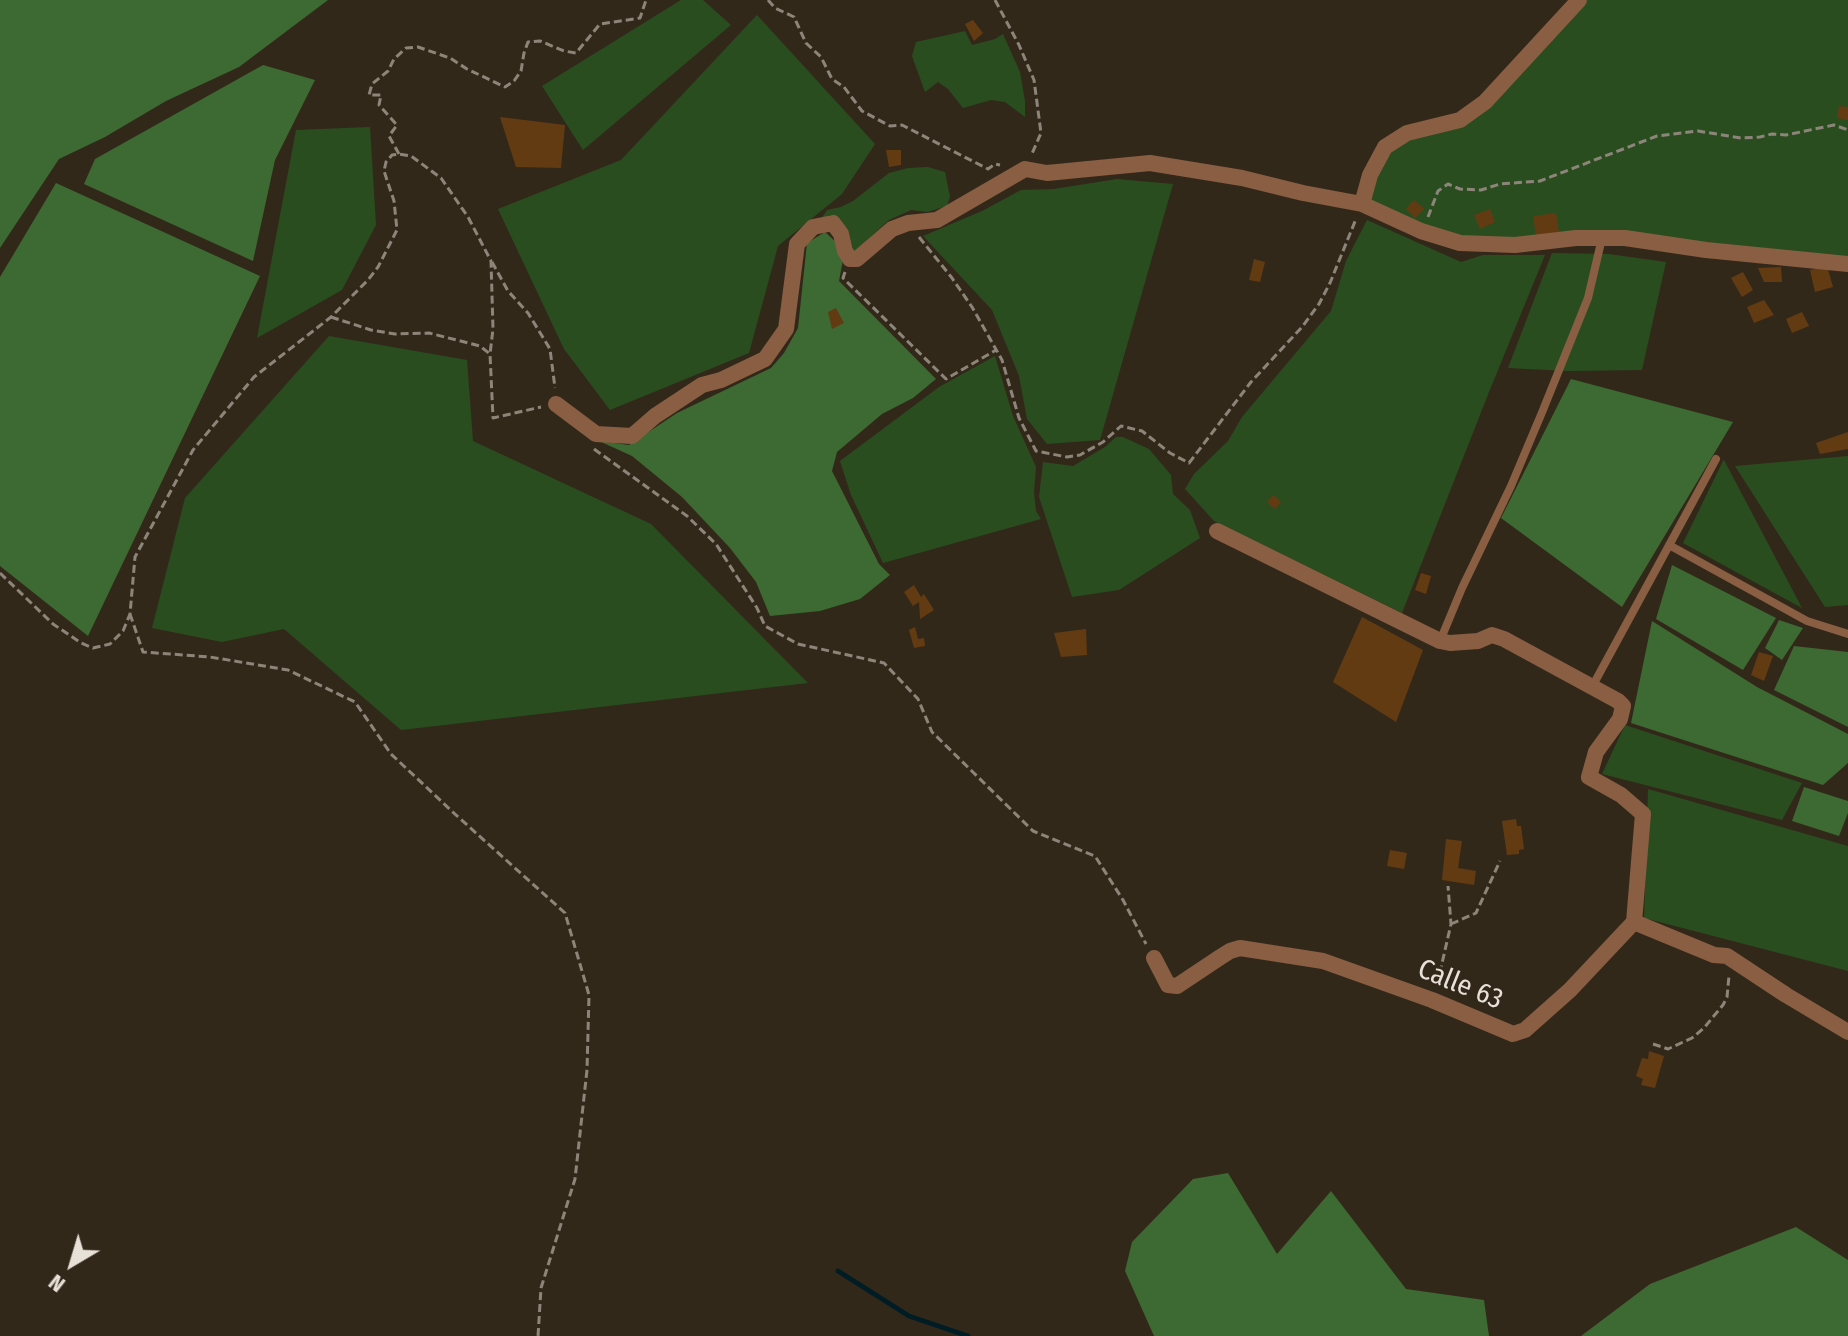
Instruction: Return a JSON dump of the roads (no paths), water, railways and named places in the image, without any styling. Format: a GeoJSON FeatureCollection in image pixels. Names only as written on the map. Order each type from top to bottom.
{"type":"FeatureCollection","features":[{"type":"Feature","properties":{"kind":"street"},"geometry":{"type":"LineString","coordinates":[[1362,204],[1370,175],[1385,147],[1407,133],[1460,120],[1485,102],[1579,0]]}},
{"type":"Feature","properties":{"kind":"street"},"geometry":{"type":"LineString","coordinates":[[556,404],[596,434],[632,436],[655,416],[702,385],[721,380],[765,359],[786,329],[797,244],[813,227],[833,223],[841,234],[850,259],[857,259],[892,229],[908,223],[937,220],[1025,169],[1047,173],[1150,163],[1242,178],[1362,204],[1421,231],[1460,243],[1515,245],[1576,238],[1625,238],[1706,250],[1848,264]]}},
{"type":"Feature","properties":{"kind":"street"},"geometry":{"type":"LineString","coordinates":[[1217,531],[1440,641],[1478,641],[1492,635],[1504,639],[1618,701],[1623,706],[1620,719],[1596,752],[1589,777],[1621,795],[1643,814],[1634,922],[1714,955],[1727,956],[1848,1032]]}},
{"type":"Feature","properties":{"kind":"street","name":"Calle 63"},"geometry":{"type":"LineString","coordinates":[[1154,958],[1168,985],[1177,986],[1230,951],[1240,948],[1323,961],[1432,1000],[1513,1034],[1525,1030],[1570,990],[1634,922]]}},
{"type":"Feature","properties":{"kind":"lane"},"geometry":{"type":"LineString","coordinates":[[1440,641],[1543,410],[1588,298],[1603,238]]}},
{"type":"Feature","properties":{"kind":"lane"},"geometry":{"type":"LineString","coordinates":[[1592,688],[1716,459]]}},
{"type":"Feature","properties":{"kind":"lane"},"geometry":{"type":"LineString","coordinates":[[1669,545],[1807,621],[1848,634]]}},
{"type":"Feature","properties":{"kind":"waterway"},"geometry":{"type":"LineString","coordinates":[[838,1271],[909,1316],[968,1336]]}}]}
